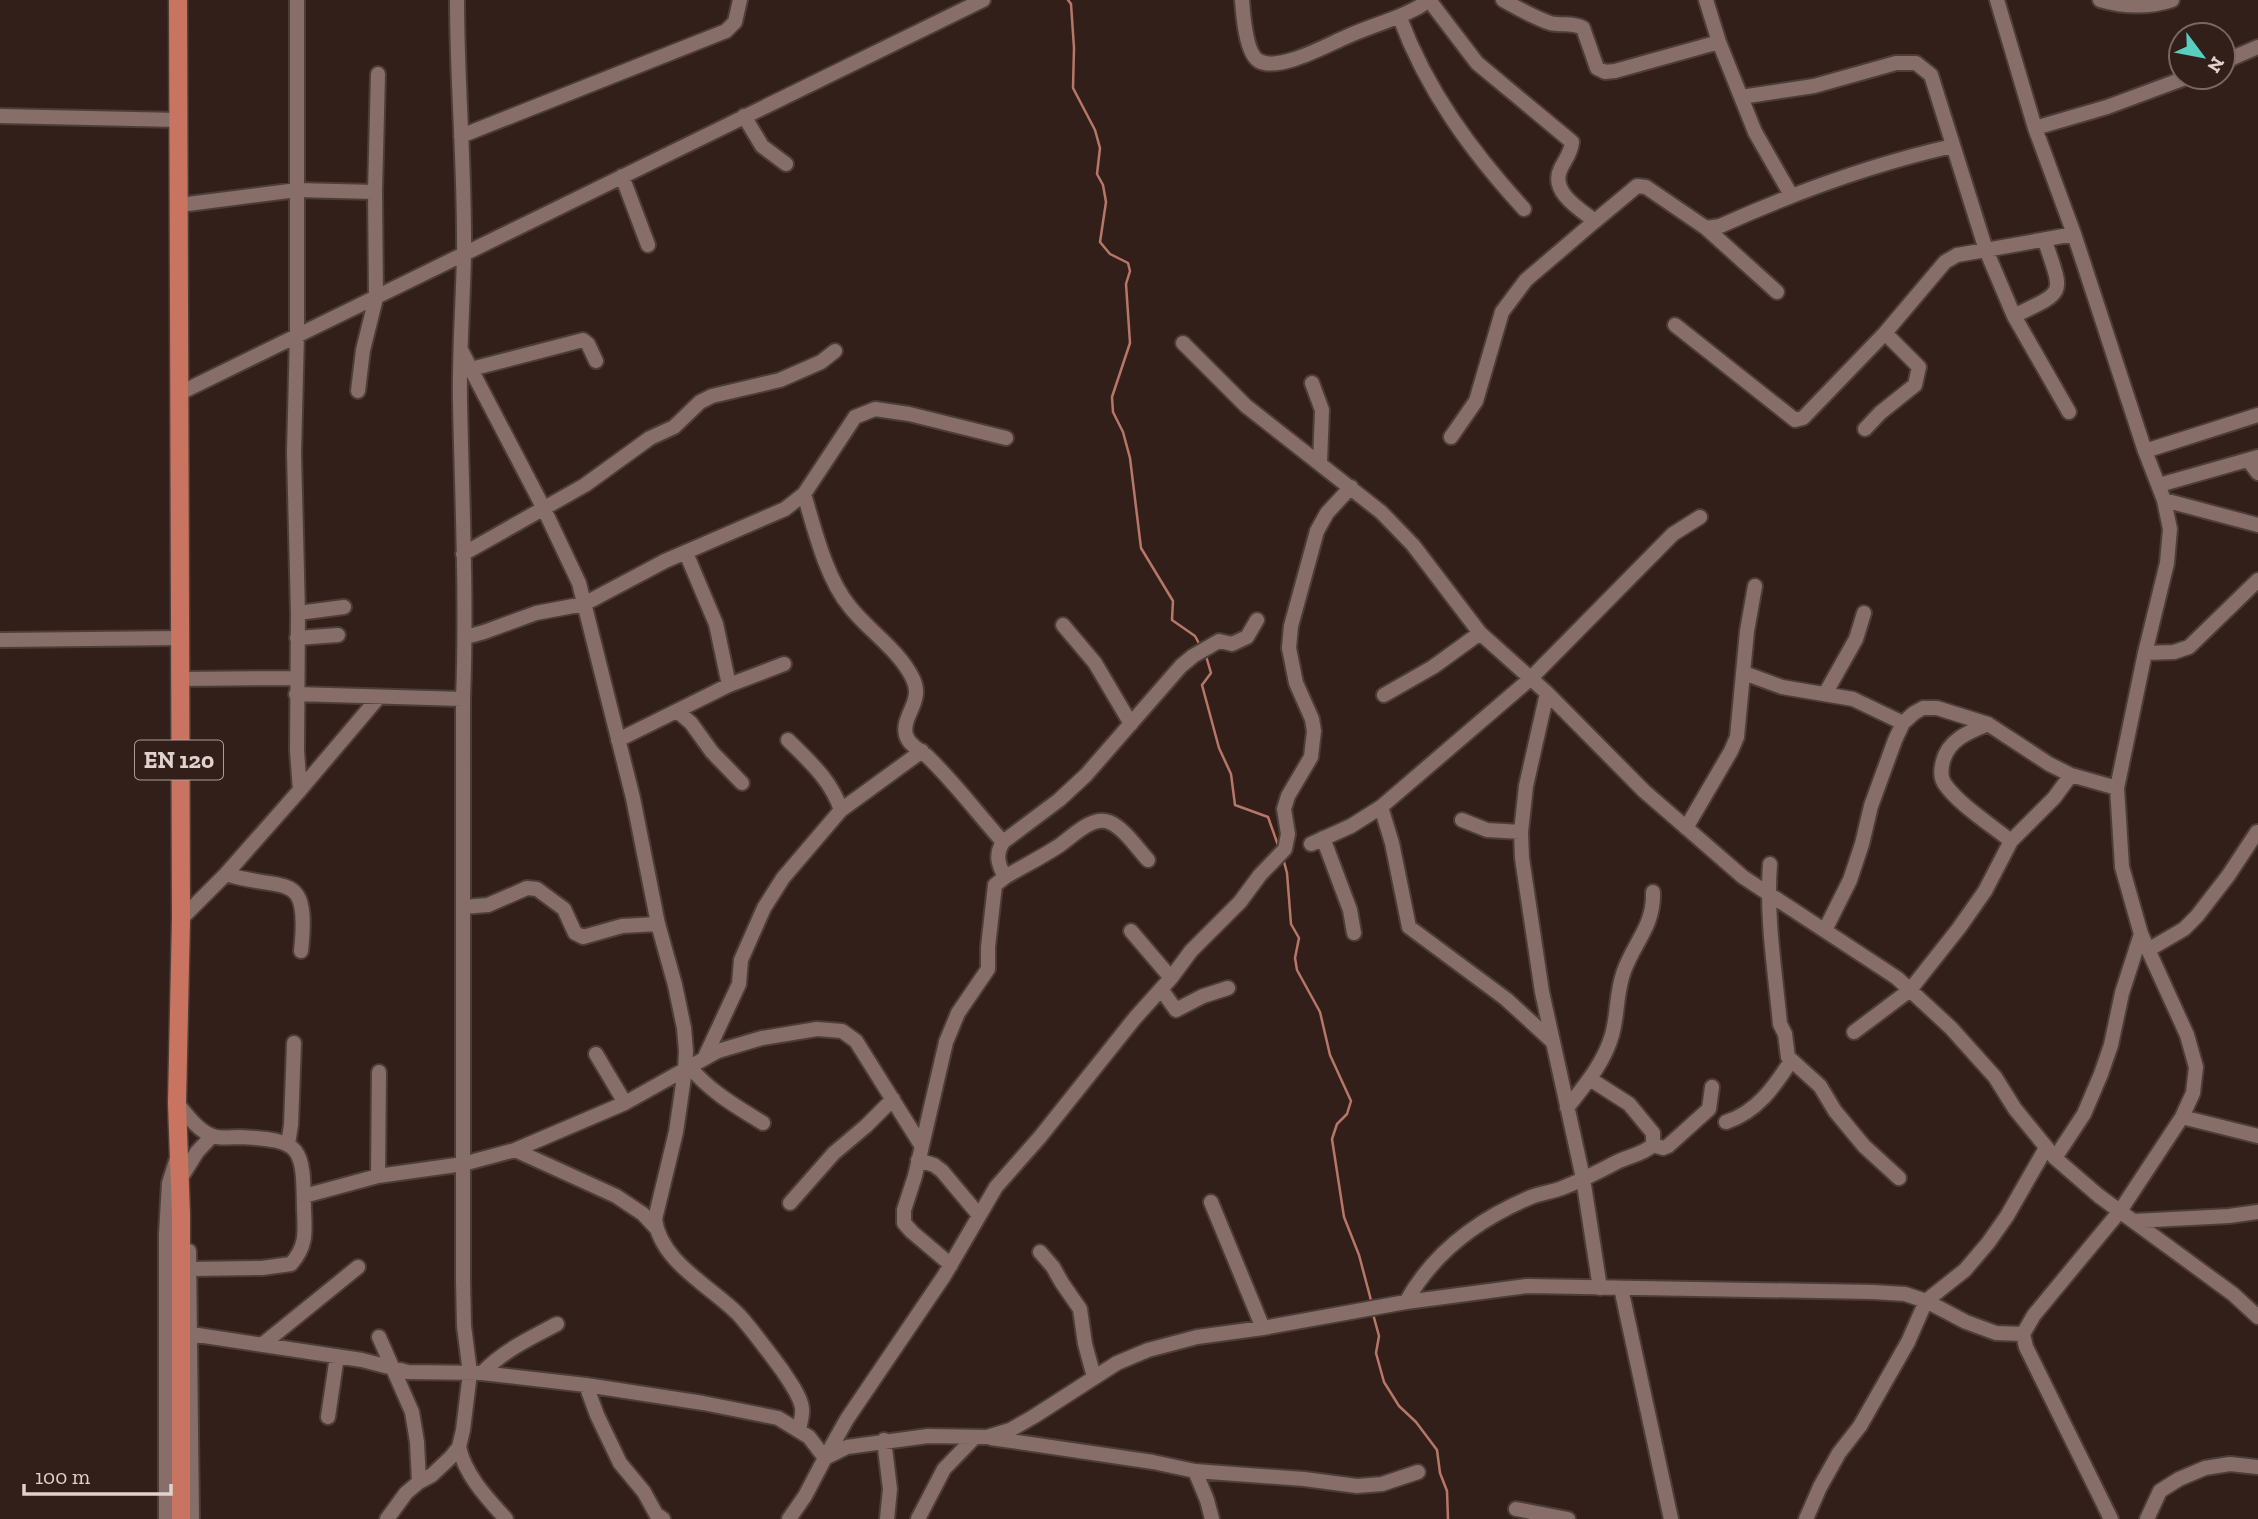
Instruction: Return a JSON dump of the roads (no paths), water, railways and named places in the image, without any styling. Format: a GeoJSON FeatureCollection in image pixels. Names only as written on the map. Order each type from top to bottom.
{"type":"FeatureCollection","features":[{"type":"Feature","properties":{"kind":"main road","name":"EN 120"},"geometry":{"type":"LineString","coordinates":[[178,0],[181,919],[177,1103],[181,1165],[181,1519]]}},
{"type":"Feature","properties":{"kind":"street"},"geometry":{"type":"LineString","coordinates":[[297,0],[297,334],[294,453],[298,612],[297,751],[300,790]]}},
{"type":"Feature","properties":{"kind":"street"},"geometry":{"type":"LineString","coordinates":[[457,0],[464,253],[460,349],[466,637],[463,699],[464,1326],[476,1373],[459,1447],[468,1471],[506,1519]]}},
{"type":"Feature","properties":{"kind":"street"},"geometry":{"type":"LineString","coordinates":[[461,135],[726,32],[735,22],[740,0]]}},
{"type":"Feature","properties":{"kind":"street"},"geometry":{"type":"LineString","coordinates":[[180,393],[983,0]]}},
{"type":"Feature","properties":{"kind":"street"},"geometry":{"type":"LineString","coordinates":[[1242,0],[1244,27],[1255,58],[1261,63],[1287,61],[1400,18],[1429,0],[1477,64],[1572,142],[1571,152],[1559,171],[1558,184],[1567,199],[1595,221]]}},
{"type":"Feature","properties":{"kind":"street"},"geometry":{"type":"LineString","coordinates":[[1503,0],[1550,23],[1574,24],[1583,28],[1597,68],[1605,72],[1719,42]]}},
{"type":"Feature","properties":{"kind":"street"},"geometry":{"type":"LineString","coordinates":[[1706,0],[1719,42],[1755,132],[1791,195]]}},
{"type":"Feature","properties":{"kind":"street"},"geometry":{"type":"LineString","coordinates":[[1997,0],[2035,128],[2159,485],[2170,529],[2167,563],[2138,683],[2117,788],[2122,867],[2141,934],[2187,1035],[2196,1067],[2193,1093],[2182,1117],[2120,1210],[2034,1315],[2023,1334],[2026,1347],[2111,1519]]}},
{"type":"Feature","properties":{"kind":"street"},"geometry":{"type":"LineString","coordinates":[[2100,0],[2152,7],[2172,0]]}},
{"type":"Feature","properties":{"kind":"street"},"geometry":{"type":"LineString","coordinates":[[1400,18],[1410,47],[1433,92],[1483,163],[1524,209]]}},
{"type":"Feature","properties":{"kind":"street"},"geometry":{"type":"LineString","coordinates":[[2237,56],[2258,47]]}},
{"type":"Feature","properties":{"kind":"street"},"geometry":{"type":"LineString","coordinates":[[1741,97],[1814,86],[1895,63],[1916,63],[1931,75],[1986,250],[2014,316],[2069,412]]}},
{"type":"Feature","properties":{"kind":"street"},"geometry":{"type":"LineString","coordinates":[[358,391],[363,350],[376,298],[378,74]]}},
{"type":"Feature","properties":{"kind":"street"},"geometry":{"type":"LineString","coordinates":[[2035,128],[2107,107],[2167,85]]}},
{"type":"Feature","properties":{"kind":"street"},"geometry":{"type":"LineString","coordinates":[[0,116],[178,120]]}},
{"type":"Feature","properties":{"kind":"street"},"geometry":{"type":"LineString","coordinates":[[744,116],[762,146],[786,164]]}},
{"type":"Feature","properties":{"kind":"street"},"geometry":{"type":"LineString","coordinates":[[1706,228],[1720,226],[1791,195],[1899,158],[1953,146]]}},
{"type":"Feature","properties":{"kind":"street"},"geometry":{"type":"LineString","coordinates":[[622,176],[648,244]]}},
{"type":"Feature","properties":{"kind":"street"},"geometry":{"type":"LineString","coordinates":[[1451,436],[1476,401],[1502,312],[1526,280],[1637,186],[1646,187],[1706,228],[1777,292]]}},
{"type":"Feature","properties":{"kind":"street"},"geometry":{"type":"LineString","coordinates":[[180,205],[297,190],[375,192]]}},
{"type":"Feature","properties":{"kind":"street"},"geometry":{"type":"LineString","coordinates":[[1675,325],[1795,421],[1803,418],[1885,333],[1945,262],[1957,255],[2074,234]]}},
{"type":"Feature","properties":{"kind":"street"},"geometry":{"type":"LineString","coordinates":[[2014,316],[2051,298],[2057,291],[2058,280],[2045,241]]}},
{"type":"Feature","properties":{"kind":"street"},"geometry":{"type":"LineString","coordinates":[[1865,429],[1915,384],[1919,367],[1885,333]]}},
{"type":"Feature","properties":{"kind":"street"},"geometry":{"type":"LineString","coordinates":[[471,369],[583,340],[589,344],[596,361]]}},
{"type":"Feature","properties":{"kind":"street"},"geometry":{"type":"LineString","coordinates":[[1183,343],[1247,406],[1381,512],[1413,545],[1480,633],[1547,693],[1644,792],[1768,895],[1897,978],[1951,1028],[1995,1077],[2015,1110],[2051,1153],[2099,1196],[2233,1294],[2258,1317]]}},
{"type":"Feature","properties":{"kind":"street"},"geometry":{"type":"LineString","coordinates":[[460,349],[543,507],[579,583],[684,1028],[688,1069],[655,1219],[656,1228]]}},
{"type":"Feature","properties":{"kind":"street"},"geometry":{"type":"LineString","coordinates":[[463,554],[585,485],[650,438],[674,427],[700,402],[712,396],[780,380],[821,362],[835,351]]}},
{"type":"Feature","properties":{"kind":"street"},"geometry":{"type":"LineString","coordinates":[[1312,383],[1322,410],[1320,462]]}},
{"type":"Feature","properties":{"kind":"street"},"geometry":{"type":"LineString","coordinates":[[466,637],[536,613],[584,604],[665,561],[785,509],[804,494],[855,417],[874,409],[909,414],[1006,438]]}},
{"type":"Feature","properties":{"kind":"street"},"geometry":{"type":"LineString","coordinates":[[2145,451],[2258,415]]}},
{"type":"Feature","properties":{"kind":"street"},"geometry":{"type":"LineString","coordinates":[[2159,485],[2253,458],[2258,473]]}},
{"type":"Feature","properties":{"kind":"street"},"geometry":{"type":"LineString","coordinates":[[789,1519],[805,1496],[847,1419],[951,1265],[996,1187],[1191,951],[1240,902],[1281,852],[1288,834],[1284,809],[1288,796],[1311,757],[1314,731],[1312,719],[1296,683],[1289,648],[1291,626],[1317,531],[1327,513],[1351,487]]}},
{"type":"Feature","properties":{"kind":"street"},"geometry":{"type":"LineString","coordinates":[[804,494],[837,589],[850,608],[900,659],[913,678],[918,694],[905,732],[909,743],[922,751],[1003,842]]}},
{"type":"Feature","properties":{"kind":"street"},"geometry":{"type":"LineString","coordinates":[[2164,500],[2258,525]]}},
{"type":"Feature","properties":{"kind":"street"},"geometry":{"type":"LineString","coordinates":[[1354,933],[1350,910],[1317,841],[1351,826],[1381,807],[1530,679],[1673,534],[1700,517]]}},
{"type":"Feature","properties":{"kind":"street"},"geometry":{"type":"LineString","coordinates":[[686,554],[716,624],[729,685]]}},
{"type":"Feature","properties":{"kind":"street"},"geometry":{"type":"LineString","coordinates":[[2145,653],[2174,652],[2189,647],[2258,580]]}},
{"type":"Feature","properties":{"kind":"street"},"geometry":{"type":"LineString","coordinates":[[1686,828],[1737,737],[1747,631],[1755,586]]}},
{"type":"Feature","properties":{"kind":"street"},"geometry":{"type":"LineString","coordinates":[[298,612],[344,607]]}},
{"type":"Feature","properties":{"kind":"street"},"geometry":{"type":"LineString","coordinates":[[1825,694],[1856,639],[1864,613]]}},
{"type":"Feature","properties":{"kind":"street"},"geometry":{"type":"LineString","coordinates":[[1005,877],[997,852],[1003,842],[1059,800],[1086,775],[1181,666],[1219,641],[1232,644],[1248,636],[1257,620]]}},
{"type":"Feature","properties":{"kind":"street"},"geometry":{"type":"LineString","coordinates":[[1063,625],[1095,663],[1131,724]]}},
{"type":"Feature","properties":{"kind":"street"},"geometry":{"type":"LineString","coordinates":[[1384,695],[1433,667],[1480,633]]}},
{"type":"Feature","properties":{"kind":"street"},"geometry":{"type":"LineString","coordinates":[[297,638],[338,635]]}},
{"type":"Feature","properties":{"kind":"street"},"geometry":{"type":"LineString","coordinates":[[0,640],[178,638]]}},
{"type":"Feature","properties":{"kind":"street"},"geometry":{"type":"LineString","coordinates":[[618,740],[729,685],[784,664]]}},
{"type":"Feature","properties":{"kind":"street"},"geometry":{"type":"LineString","coordinates":[[1744,673],[1782,687],[1853,699],[1903,723]]}},
{"type":"Feature","properties":{"kind":"street"},"geometry":{"type":"LineString","coordinates":[[179,679],[296,678]]}},
{"type":"Feature","properties":{"kind":"street"},"geometry":{"type":"LineString","coordinates":[[1547,693],[1526,786],[1521,832],[1522,858],[1542,992],[1583,1178],[1600,1288]]}},
{"type":"Feature","properties":{"kind":"street"},"geometry":{"type":"LineString","coordinates":[[296,694],[463,699]]}},
{"type":"Feature","properties":{"kind":"street"},"geometry":{"type":"LineString","coordinates":[[181,919],[226,874],[378,698]]}},
{"type":"Feature","properties":{"kind":"street"},"geometry":{"type":"LineString","coordinates":[[1825,930],[1850,880],[1885,767],[1903,723],[1923,708],[1937,708],[1988,724],[2049,764],[2071,775],[2117,788]]}},
{"type":"Feature","properties":{"kind":"street"},"geometry":{"type":"LineString","coordinates":[[677,711],[691,723],[712,752],[742,783]]}},
{"type":"Feature","properties":{"kind":"street"},"geometry":{"type":"LineString","coordinates":[[1988,724],[1966,733],[1951,745],[1941,771],[1943,781],[1954,793],[2011,841]]}},
{"type":"Feature","properties":{"kind":"street"},"geometry":{"type":"LineString","coordinates":[[788,740],[827,780],[841,810]]}},
{"type":"Feature","properties":{"kind":"street"},"geometry":{"type":"LineString","coordinates":[[704,1059],[738,984],[741,960],[764,908],[783,878],[841,810],[922,751]]}},
{"type":"Feature","properties":{"kind":"street"},"geometry":{"type":"LineString","coordinates":[[1854,1032],[1910,990],[1959,928],[1984,891],[2011,841],[2054,797],[2071,775]]}},
{"type":"Feature","properties":{"kind":"street"},"geometry":{"type":"LineString","coordinates":[[1381,807],[1392,843],[1409,927],[1506,999],[1553,1042]]}},
{"type":"Feature","properties":{"kind":"street"},"geometry":{"type":"LineString","coordinates":[[1462,820],[1487,830],[1521,832]]}},
{"type":"Feature","properties":{"kind":"street"},"geometry":{"type":"LineString","coordinates":[[951,1265],[904,1223],[904,1210],[946,1042],[958,1013],[988,969],[995,885],[1059,846],[1070,835],[1098,822],[1108,822],[1120,830],[1147,860]]}},
{"type":"Feature","properties":{"kind":"street"},"geometry":{"type":"LineString","coordinates":[[2148,950],[2184,929],[2197,916],[2257,832]]}},
{"type":"Feature","properties":{"kind":"street"},"geometry":{"type":"LineString","coordinates":[[1770,864],[1768,895],[1780,1024],[1785,1034],[1788,1057],[1820,1086],[1835,1111],[1864,1146],[1899,1178]]}},
{"type":"Feature","properties":{"kind":"street"},"geometry":{"type":"LineString","coordinates":[[226,874],[282,885],[292,890],[304,908],[301,951]]}},
{"type":"Feature","properties":{"kind":"street"},"geometry":{"type":"LineString","coordinates":[[463,907],[488,905],[527,888],[537,888],[564,909],[575,933],[583,937],[622,926],[658,924]]}},
{"type":"Feature","properties":{"kind":"street"},"geometry":{"type":"LineString","coordinates":[[1567,1108],[1590,1079],[1608,1048],[1624,970],[1648,925],[1653,910],[1653,892]]}},
{"type":"Feature","properties":{"kind":"street"},"geometry":{"type":"LineString","coordinates":[[1131,931],[1166,983],[1177,1010],[1203,996],[1228,988]]}},
{"type":"Feature","properties":{"kind":"street"},"geometry":{"type":"LineString","coordinates":[[1805,1519],[1819,1487],[1839,1453],[1860,1426],[1908,1342],[1926,1301],[1965,1270],[1988,1243],[2051,1153],[2084,1114],[2101,1074],[2141,934]]}},
{"type":"Feature","properties":{"kind":"street"},"geometry":{"type":"LineString","coordinates":[[304,1196],[378,1176],[463,1164],[514,1150],[625,1103],[718,1051],[762,1038],[817,1029],[842,1031],[856,1041],[921,1144]]}},
{"type":"Feature","properties":{"kind":"street"},"geometry":{"type":"LineString","coordinates":[[288,1143],[294,1043]]}},
{"type":"Feature","properties":{"kind":"street"},"geometry":{"type":"LineString","coordinates":[[596,1054],[625,1103]]}},
{"type":"Feature","properties":{"kind":"street"},"geometry":{"type":"LineString","coordinates":[[1726,1122],[1753,1108],[1774,1087],[1791,1061]]}},
{"type":"Feature","properties":{"kind":"street"},"geometry":{"type":"LineString","coordinates":[[688,1069],[714,1091],[763,1123]]}},
{"type":"Feature","properties":{"kind":"street"},"geometry":{"type":"LineString","coordinates":[[378,1176],[379,1072]]}},
{"type":"Feature","properties":{"kind":"street"},"geometry":{"type":"LineString","coordinates":[[1406,1302],[1437,1257],[1460,1237],[1531,1197],[1583,1178],[1625,1157],[1644,1153],[1653,1145],[1653,1133],[1629,1104],[1590,1079]]}},
{"type":"Feature","properties":{"kind":"street"},"geometry":{"type":"LineString","coordinates":[[1653,1145],[1663,1148],[1668,1146],[1709,1109],[1712,1087]]}},
{"type":"Feature","properties":{"kind":"street"},"geometry":{"type":"LineString","coordinates":[[790,1203],[834,1153],[892,1099]]}},
{"type":"Feature","properties":{"kind":"street"},"geometry":{"type":"LineString","coordinates":[[177,1103],[192,1121],[212,1136],[274,1139],[295,1148],[300,1156],[304,1196],[305,1237],[300,1253],[291,1264],[262,1268],[190,1269]]}},
{"type":"Feature","properties":{"kind":"street"},"geometry":{"type":"LineString","coordinates":[[2182,1117],[2258,1136]]}},
{"type":"Feature","properties":{"kind":"street"},"geometry":{"type":"LineString","coordinates":[[166,1519],[166,1234],[169,1184],[181,1165],[212,1136]]}},
{"type":"Feature","properties":{"kind":"street"},"geometry":{"type":"LineString","coordinates":[[514,1150],[616,1196],[643,1214],[682,1265],[738,1314],[774,1359],[795,1390],[802,1408],[799,1430]]}},
{"type":"Feature","properties":{"kind":"street"},"geometry":{"type":"LineString","coordinates":[[918,1160],[934,1165],[942,1171],[978,1214]]}},
{"type":"Feature","properties":{"kind":"street"},"geometry":{"type":"LineString","coordinates":[[181,1165],[188,1205],[190,1269],[192,1519]]}},
{"type":"Feature","properties":{"kind":"street"},"geometry":{"type":"LineString","coordinates":[[1211,1202],[1263,1328]]}},
{"type":"Feature","properties":{"kind":"street"},"geometry":{"type":"LineString","coordinates":[[2134,1221],[2258,1212]]}},
{"type":"Feature","properties":{"kind":"street"},"geometry":{"type":"LineString","coordinates":[[1040,1252],[1080,1309],[1085,1344],[1094,1377]]}},
{"type":"Feature","properties":{"kind":"street"},"geometry":{"type":"LineString","coordinates":[[262,1344],[358,1267]]}},
{"type":"Feature","properties":{"kind":"street"},"geometry":{"type":"LineString","coordinates":[[918,1519],[944,1469],[981,1437],[1010,1430],[1117,1363],[1149,1350],[1196,1338],[1387,1305],[1527,1286],[1873,1292],[1905,1294],[1996,1333],[2023,1334]]}},
{"type":"Feature","properties":{"kind":"street"},"geometry":{"type":"LineString","coordinates":[[1621,1288],[1671,1519]]}},
{"type":"Feature","properties":{"kind":"street"},"geometry":{"type":"LineString","coordinates":[[476,1373],[519,1343],[557,1324]]}},
{"type":"Feature","properties":{"kind":"street"},"geometry":{"type":"LineString","coordinates":[[191,1334],[337,1356],[408,1372],[476,1373],[586,1385],[755,1413],[778,1418],[799,1430],[809,1437],[825,1458]]}},
{"type":"Feature","properties":{"kind":"street"},"geometry":{"type":"LineString","coordinates":[[379,1338],[412,1412],[419,1482]]}},
{"type":"Feature","properties":{"kind":"street"},"geometry":{"type":"LineString","coordinates":[[328,1417],[337,1356]]}},
{"type":"Feature","properties":{"kind":"street"},"geometry":{"type":"LineString","coordinates":[[586,1385],[621,1464],[644,1492],[656,1514],[663,1519]]}},
{"type":"Feature","properties":{"kind":"street"},"geometry":{"type":"LineString","coordinates":[[825,1458],[847,1447],[884,1440],[928,1436],[981,1437],[1153,1462],[1195,1471],[1357,1486],[1382,1484],[1418,1472]]}},
{"type":"Feature","properties":{"kind":"street"},"geometry":{"type":"LineString","coordinates":[[884,1440],[890,1489],[887,1519]]}},
{"type":"Feature","properties":{"kind":"street"},"geometry":{"type":"LineString","coordinates":[[387,1519],[406,1493],[432,1475],[459,1447]]}},
{"type":"Feature","properties":{"kind":"street"},"geometry":{"type":"LineString","coordinates":[[2147,1519],[2160,1492],[2179,1479],[2205,1468],[2230,1464],[2258,1467]]}},
{"type":"Feature","properties":{"kind":"street"},"geometry":{"type":"LineString","coordinates":[[1195,1471],[1212,1519]]}},
{"type":"Feature","properties":{"kind":"street"},"geometry":{"type":"LineString","coordinates":[[1516,1509],[1568,1519]]}},
{"type":"Feature","properties":{"kind":"waterway"},"geometry":{"type":"LineString","coordinates":[[1068,0],[1071,4],[1074,48],[1073,88],[1095,130],[1100,148],[1097,174],[1103,185],[1106,202],[1100,242],[1110,254],[1128,263],[1130,271],[1126,284],[1130,343],[1112,397],[1113,412],[1123,432],[1130,458],[1141,548],[1173,601],[1172,620],[1195,636],[1201,647]]}},
{"type":"Feature","properties":{"kind":"waterway"},"geometry":{"type":"LineString","coordinates":[[1206,656],[1211,673],[1202,685],[1219,748],[1231,774],[1235,805],[1268,817],[1279,848]]}},
{"type":"Feature","properties":{"kind":"waterway"},"geometry":{"type":"LineString","coordinates":[[1283,858],[1287,873],[1291,924],[1299,938],[1295,958],[1297,970],[1320,1012],[1330,1055],[1351,1101],[1347,1114],[1337,1124],[1332,1139],[1344,1217],[1359,1255],[1372,1304]]}},
{"type":"Feature","properties":{"kind":"waterway"},"geometry":{"type":"LineString","coordinates":[[1373,1314],[1379,1336],[1376,1353],[1384,1382],[1399,1406],[1416,1422],[1437,1450],[1440,1473],[1447,1491],[1448,1519]]}}]}
